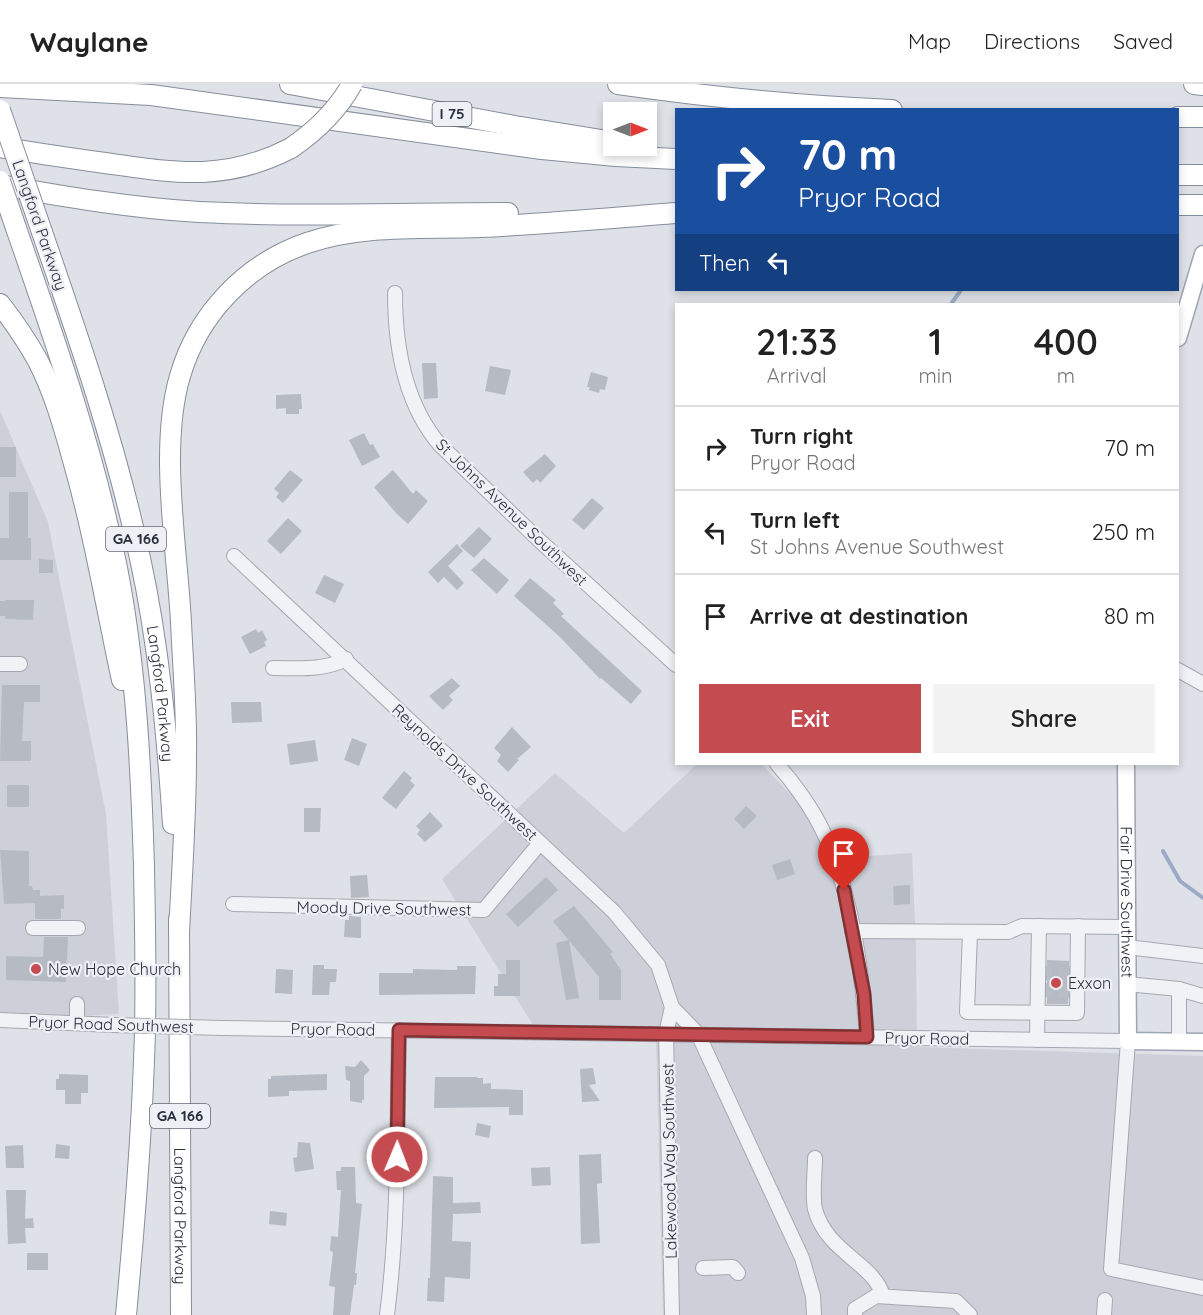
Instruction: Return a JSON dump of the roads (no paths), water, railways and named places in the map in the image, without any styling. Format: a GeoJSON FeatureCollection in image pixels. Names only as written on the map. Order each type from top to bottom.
{"type":"FeatureCollection","features":[{"type":"Feature","properties":{"kind":"highway","name":"I 75"},"geometry":{"type":"LineString","coordinates":[[290,84],[603,140]]}},
{"type":"Feature","properties":{"kind":"highway"},"geometry":{"type":"LineString","coordinates":[[0,147],[160,171],[196,173],[247,167],[267,161],[306,138],[344,98],[352,84]]}},
{"type":"Feature","properties":{"kind":"highway"},"geometry":{"type":"LineString","coordinates":[[618,84],[704,96],[850,108]]}},
{"type":"Feature","properties":{"kind":"highway"},"geometry":{"type":"LineString","coordinates":[[1194,84],[1203,85]]}},
{"type":"Feature","properties":{"kind":"highway"},"geometry":{"type":"LineString","coordinates":[[0,87],[151,95],[542,149],[675,159]]}},
{"type":"Feature","properties":{"kind":"highway","name":"Langford Parkway"},"geometry":{"type":"LineString","coordinates":[[0,110],[107,428],[126,495],[155,641],[169,758],[179,932],[181,1308]]}},
{"type":"Feature","properties":{"kind":"highway"},"geometry":{"type":"LineString","coordinates":[[1179,117],[1203,117]]}},
{"type":"Feature","properties":{"kind":"highway"},"geometry":{"type":"LineString","coordinates":[[657,149],[675,151]]}},
{"type":"Feature","properties":{"kind":"highway"},"geometry":{"type":"LineString","coordinates":[[1179,175],[1203,175]]}},
{"type":"Feature","properties":{"kind":"highway"},"geometry":{"type":"LineString","coordinates":[[0,183],[114,204],[198,212],[675,213]]}},
{"type":"Feature","properties":{"kind":"highway","name":"Langford Parkway"},"geometry":{"type":"LineString","coordinates":[[0,183],[60,357],[92,463],[118,571],[131,656],[142,773],[145,1058],[126,1315]]}},
{"type":"Feature","properties":{"kind":"highway"},"geometry":{"type":"LineString","coordinates":[[1179,205],[1203,205]]}},
{"type":"Feature","properties":{"kind":"highway"},"geometry":{"type":"LineString","coordinates":[[179,932],[186,757],[171,435],[180,375],[195,338],[209,316],[238,283],[261,265],[295,247],[331,236],[374,231],[483,227],[675,213]]}},
{"type":"Feature","properties":{"kind":"highway"},"geometry":{"type":"LineString","coordinates":[[0,304],[38,362],[67,438],[90,519],[142,773]]}},
{"type":"Feature","properties":{"kind":"main road"},"geometry":{"type":"LineString","coordinates":[[1179,335],[1203,254]]}},
{"type":"Feature","properties":{"kind":"main road","name":"Fair Drive Southwest"},"geometry":{"type":"LineString","coordinates":[[1126,765],[1128,1041]]}},
{"type":"Feature","properties":{"kind":"main road"},"geometry":{"type":"LineString","coordinates":[[1128,1041],[1203,1042]]}},
{"type":"Feature","properties":{"kind":"street","name":"St Johns Avenue Southwest"},"geometry":{"type":"LineString","coordinates":[[395,293],[395,320],[401,358],[412,402],[427,430],[540,541],[675,664]]}},
{"type":"Feature","properties":{"kind":"street","name":"Reynolds Drive Southwest"},"geometry":{"type":"LineString","coordinates":[[234,556],[614,912],[658,965],[672,1007]]}},
{"type":"Feature","properties":{"kind":"street"},"geometry":{"type":"LineString","coordinates":[[273,668],[322,668],[346,659]]}},
{"type":"Feature","properties":{"kind":"street"},"geometry":{"type":"LineString","coordinates":[[0,664],[20,664]]}},
{"type":"Feature","properties":{"kind":"street"},"geometry":{"type":"LineString","coordinates":[[1179,671],[1203,684]]}},
{"type":"Feature","properties":{"kind":"street"},"geometry":{"type":"LineString","coordinates":[[778,765],[797,787],[815,816],[832,852],[844,890],[864,994],[867,1037]]}},
{"type":"Feature","properties":{"kind":"street","name":"Moody Drive Southwest"},"geometry":{"type":"LineString","coordinates":[[233,904],[483,910],[540,843]]}},
{"type":"Feature","properties":{"kind":"street"},"geometry":{"type":"LineString","coordinates":[[852,931],[1008,932],[1022,926],[1127,927]]}},
{"type":"Feature","properties":{"kind":"street"},"geometry":{"type":"LineString","coordinates":[[1037,1040],[1039,926]]}},
{"type":"Feature","properties":{"kind":"street"},"geometry":{"type":"LineString","coordinates":[[970,932],[967,1012],[1077,1013],[1078,926]]}},
{"type":"Feature","properties":{"kind":"street"},"geometry":{"type":"LineString","coordinates":[[33,928],[78,928]]}},
{"type":"Feature","properties":{"kind":"street"},"geometry":{"type":"LineString","coordinates":[[1127,947],[1203,956]]}},
{"type":"Feature","properties":{"kind":"street"},"geometry":{"type":"LineString","coordinates":[[1127,984],[1179,989],[1203,996]]}},
{"type":"Feature","properties":{"kind":"street"},"geometry":{"type":"LineString","coordinates":[[1179,989],[1179,1042]]}},
{"type":"Feature","properties":{"kind":"street"},"geometry":{"type":"LineString","coordinates":[[77,1004],[77,1023]]}},
{"type":"Feature","properties":{"kind":"street"},"geometry":{"type":"LineString","coordinates":[[672,1007],[698,1034],[802,1258],[813,1296],[814,1315]]}},
{"type":"Feature","properties":{"kind":"street","name":"Lakewood Way Southwest"},"geometry":{"type":"LineString","coordinates":[[672,1007],[666,1034],[672,1315]]}},
{"type":"Feature","properties":{"kind":"street","name":"Pryor Road Southwest"},"geometry":{"type":"LineString","coordinates":[[0,1020],[223,1028]]}},
{"type":"Feature","properties":{"kind":"street","name":"Pryor Road"},"geometry":{"type":"LineString","coordinates":[[223,1028],[1128,1041]]}},
{"type":"Feature","properties":{"kind":"street"},"geometry":{"type":"LineString","coordinates":[[387,1315],[391,1282],[397,1157],[399,1030]]}},
{"type":"Feature","properties":{"kind":"street"},"geometry":{"type":"LineString","coordinates":[[1128,1041],[1111,1269],[1203,1288]]}},
{"type":"Feature","properties":{"kind":"street"},"geometry":{"type":"LineString","coordinates":[[815,1158],[815,1208],[825,1233],[841,1251],[880,1286],[884,1296]]}},
{"type":"Feature","properties":{"kind":"street"},"geometry":{"type":"LineString","coordinates":[[703,1268],[733,1267],[738,1274]]}},
{"type":"Feature","properties":{"kind":"street"},"geometry":{"type":"LineString","coordinates":[[855,1315],[855,1309],[876,1296],[956,1301],[970,1315]]}},
{"type":"Feature","properties":{"kind":"street"},"geometry":{"type":"LineString","coordinates":[[1104,1315],[1105,1300]]}},
{"type":"Feature","properties":{"kind":"waterway"},"geometry":{"type":"LineString","coordinates":[[952,303],[960,291]]}},
{"type":"Feature","properties":{"kind":"waterway"},"geometry":{"type":"LineString","coordinates":[[1163,851],[1180,881],[1203,898]]}},
{"type":"Feature","properties":{"kind":"tunnel"},"geometry":{"type":"LineString","coordinates":[[1038,973],[1078,974]]}},
{"type":"Feature","properties":{"kind":"tunnel"},"geometry":{"type":"LineString","coordinates":[[1038,990],[1078,991]]}},
{"type":"Feature","properties":{"kind":"place","name":"New Hope Church"},"geometry":{"type":"Point","coordinates":[36,969]}},
{"type":"Feature","properties":{"kind":"place","name":"Exxon"},"geometry":{"type":"Point","coordinates":[1056,983]}}]}
